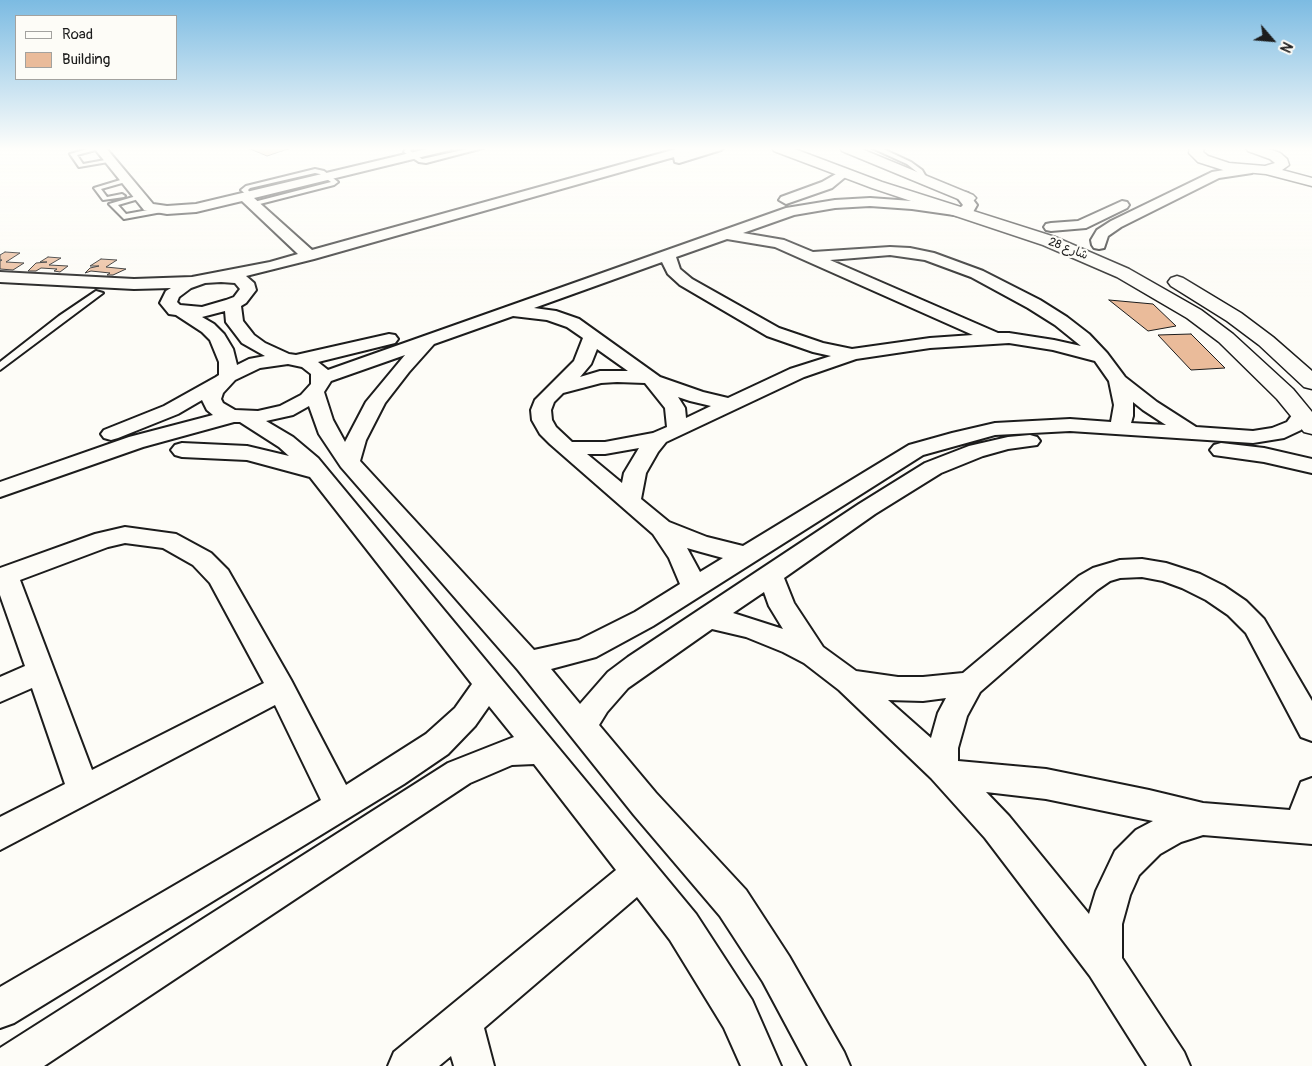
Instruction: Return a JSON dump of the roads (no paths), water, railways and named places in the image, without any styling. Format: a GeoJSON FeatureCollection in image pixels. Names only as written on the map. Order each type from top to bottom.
{"type":"FeatureCollection","features":[{"type":"Feature","properties":{"kind":"street"},"geometry":{"type":"LineString","coordinates":[[141,198],[149,207],[159,210],[186,209],[252,198]]}},
{"type":"Feature","properties":{"kind":"street"},"geometry":{"type":"LineString","coordinates":[[0,277],[134,284],[194,282],[309,256],[529,198]]}},
{"type":"Feature","properties":{"kind":"street"},"geometry":{"type":"LineString","coordinates":[[248,286],[529,198]]}},
{"type":"Feature","properties":{"kind":"street"},"geometry":{"type":"LineString","coordinates":[[0,472],[152,418],[189,401],[224,379],[256,363],[293,360],[348,350],[400,335],[794,198],[809,201],[811,204],[809,207]]}},
{"type":"Feature","properties":{"kind":"street","name":"شارع 28"},"geometry":{"type":"LineString","coordinates":[[937,198],[962,204],[1009,221],[1159,292],[1194,314],[1226,338],[1284,394],[1307,421]]}},
{"type":"Feature","properties":{"kind":"street","name":"شارع 28"},"geometry":{"type":"LineString","coordinates":[[952,198],[962,204]]}},
{"type":"Feature","properties":{"kind":"street"},"geometry":{"type":"LineString","coordinates":[[1051,226],[1075,226],[1137,198]]}},
{"type":"Feature","properties":{"kind":"street"},"geometry":{"type":"LineString","coordinates":[[1099,245],[1098,240],[1102,233],[1116,224],[1170,198]]}},
{"type":"Feature","properties":{"kind":"street"},"geometry":{"type":"LineString","coordinates":[[248,199],[309,256]]}},
{"type":"Feature","properties":{"kind":"street"},"geometry":{"type":"LineString","coordinates":[[0,490],[136,442],[239,417],[272,415],[286,411],[303,402],[319,385],[432,338],[765,219],[809,207],[854,203],[962,204]]}},
{"type":"Feature","properties":{"kind":"street"},"geometry":{"type":"LineString","coordinates":[[1096,217],[1116,224]]}},
{"type":"Feature","properties":{"kind":"street"},"geometry":{"type":"LineString","coordinates":[[765,219],[769,231],[779,243]]}},
{"type":"Feature","properties":{"kind":"street","name":"شارع 28"},"geometry":{"type":"LineString","coordinates":[[1009,221],[1051,226],[1134,260]]}},
{"type":"Feature","properties":{"kind":"street"},"geometry":{"type":"LineString","coordinates":[[724,234],[779,243],[1001,338],[1054,345],[1101,357]]}},
{"type":"Feature","properties":{"kind":"street"},"geometry":{"type":"LineString","coordinates":[[812,257],[910,252],[930,256],[1006,288],[1062,321],[1083,338],[1101,357],[1118,381],[1198,440]]}},
{"type":"Feature","properties":{"kind":"street"},"geometry":{"type":"LineString","coordinates":[[854,276],[860,264],[871,253]]}},
{"type":"Feature","properties":{"kind":"street"},"geometry":{"type":"LineString","coordinates":[[667,254],[673,271],[686,282],[773,332],[803,343],[853,354]]}},
{"type":"Feature","properties":{"kind":"street"},"geometry":{"type":"LineString","coordinates":[[619,271],[654,274],[686,282]]}},
{"type":"Feature","properties":{"kind":"street"},"geometry":{"type":"LineString","coordinates":[[1159,273],[1234,317],[1266,341],[1312,382]]}},
{"type":"Feature","properties":{"kind":"street"},"geometry":{"type":"LineString","coordinates":[[221,277],[239,279],[248,286]]}},
{"type":"Feature","properties":{"kind":"street"},"geometry":{"type":"LineString","coordinates":[[175,308],[168,298],[177,289],[194,282]]}},
{"type":"Feature","properties":{"kind":"street"},"geometry":{"type":"LineString","coordinates":[[175,308],[213,311],[232,304],[245,295],[248,286]]}},
{"type":"Feature","properties":{"kind":"street"},"geometry":{"type":"LineString","coordinates":[[0,289],[138,296],[175,308],[208,328],[218,338],[228,362],[224,379],[214,390],[211,399],[214,406],[222,412],[239,417],[286,442],[320,474],[683,927],[738,1014],[761,1066]]}},
{"type":"Feature","properties":{"kind":"street"},"geometry":{"type":"LineString","coordinates":[[563,291],[563,304],[573,323]]}},
{"type":"Feature","properties":{"kind":"street"},"geometry":{"type":"LineString","coordinates":[[898,295],[916,318],[930,343]]}},
{"type":"Feature","properties":{"kind":"street"},"geometry":{"type":"LineString","coordinates":[[232,304],[235,322],[248,339],[272,354],[316,367],[321,413],[329,434],[348,462],[528,662],[645,804],[733,903],[776,969],[830,1066]]}},
{"type":"Feature","properties":{"kind":"street"},"geometry":{"type":"LineString","coordinates":[[508,310],[537,312],[573,323],[652,380],[663,389],[675,408],[668,434]]}},
{"type":"Feature","properties":{"kind":"street"},"geometry":{"type":"LineString","coordinates":[[629,501],[635,473],[649,449],[668,434],[797,373],[853,354],[930,343],[1001,338],[1039,331],[1062,321]]}},
{"type":"Feature","properties":{"kind":"street"},"geometry":{"type":"LineString","coordinates":[[773,332],[785,343],[793,355],[797,373]]}},
{"type":"Feature","properties":{"kind":"street"},"geometry":{"type":"LineString","coordinates":[[592,336],[582,364],[545,400],[541,410],[542,420],[547,430],[661,528],[680,556],[694,588]]}},
{"type":"Feature","properties":{"kind":"street"},"geometry":{"type":"LineString","coordinates":[[348,462],[359,434],[376,402],[402,368],[432,338]]}},
{"type":"Feature","properties":{"kind":"street"},"geometry":{"type":"LineString","coordinates":[[554,390],[576,382],[600,377],[626,376],[652,380],[696,397],[728,404]]}},
{"type":"Feature","properties":{"kind":"street"},"geometry":{"type":"LineString","coordinates":[[1118,381],[1124,405],[1119,427]]}},
{"type":"Feature","properties":{"kind":"street"},"geometry":{"type":"LineString","coordinates":[[1284,394],[1312,394]]}},
{"type":"Feature","properties":{"kind":"street"},"geometry":{"type":"LineString","coordinates":[[581,726],[597,703],[618,680],[638,665],[867,509],[933,468],[976,451],[1008,443],[1084,440],[1198,440],[1253,437],[1277,434],[1307,421]]}},
{"type":"Feature","properties":{"kind":"street"},"geometry":{"type":"LineString","coordinates":[[528,662],[586,649],[612,637],[916,450],[959,436],[996,429],[1032,426],[1119,427],[1198,440],[1312,466]]}},
{"type":"Feature","properties":{"kind":"street"},"geometry":{"type":"LineString","coordinates":[[567,448],[605,448],[668,434]]}},
{"type":"Feature","properties":{"kind":"street"},"geometry":{"type":"LineString","coordinates":[[182,450],[226,451],[267,457],[320,474]]}},
{"type":"Feature","properties":{"kind":"street"},"geometry":{"type":"LineString","coordinates":[[844,494],[867,509]]}},
{"type":"Feature","properties":{"kind":"street"},"geometry":{"type":"LineString","coordinates":[[661,528],[701,544],[746,555]]}},
{"type":"Feature","properties":{"kind":"street"},"geometry":{"type":"LineString","coordinates":[[84,791],[41,671],[3,577],[103,540],[125,535],[168,540],[202,559],[219,577],[281,688],[340,805]]}},
{"type":"Feature","properties":{"kind":"street"},"geometry":{"type":"LineString","coordinates":[[945,771],[944,748],[950,722],[970,684],[1095,579],[1102,574],[1120,569],[1142,568],[1166,572],[1191,581],[1215,593],[1237,608],[1254,626],[1312,728]]}},
{"type":"Feature","properties":{"kind":"street"},"geometry":{"type":"LineString","coordinates":[[770,575],[782,606],[814,655]]}},
{"type":"Feature","properties":{"kind":"street"},"geometry":{"type":"LineString","coordinates":[[706,617],[758,630],[814,655],[849,682],[945,771],[997,827],[1048,890],[1103,962],[1171,1062]]}},
{"type":"Feature","properties":{"kind":"street"},"geometry":{"type":"LineString","coordinates":[[612,637],[638,665]]}},
{"type":"Feature","properties":{"kind":"street"},"geometry":{"type":"LineString","coordinates":[[0,690],[41,671]]}},
{"type":"Feature","properties":{"kind":"street"},"geometry":{"type":"LineString","coordinates":[[849,682],[898,689],[947,688],[970,684]]}},
{"type":"Feature","properties":{"kind":"street"},"geometry":{"type":"LineString","coordinates":[[0,1010],[393,774],[436,744],[465,717],[489,684]]}},
{"type":"Feature","properties":{"kind":"street"},"geometry":{"type":"LineString","coordinates":[[0,834],[281,688]]}},
{"type":"Feature","properties":{"kind":"street"},"geometry":{"type":"LineString","coordinates":[[8,1066],[459,773],[490,758],[511,751],[541,750]]}},
{"type":"Feature","properties":{"kind":"street"},"geometry":{"type":"LineString","coordinates":[[945,771],[1055,785],[1141,803],[1203,819],[1306,828],[1312,793]]}},
{"type":"Feature","properties":{"kind":"street"},"geometry":{"type":"LineString","coordinates":[[393,774],[411,803]]}},
{"type":"Feature","properties":{"kind":"street"},"geometry":{"type":"LineString","coordinates":[[1103,962],[1104,924],[1112,891],[1127,863],[1148,842],[1156,837],[1173,828],[1203,819]]}},
{"type":"Feature","properties":{"kind":"street"},"geometry":{"type":"LineString","coordinates":[[408,1066],[639,873]]}},
{"type":"Feature","properties":{"kind":"street"},"geometry":{"type":"LineString","coordinates":[[463,1021],[474,1066]]}},
{"type":"Feature","properties":{"kind":"lane"},"geometry":{"type":"LineString","coordinates":[[131,198],[113,204],[124,217],[159,210]]}},
{"type":"Feature","properties":{"kind":"lane"},"geometry":{"type":"LineString","coordinates":[[0,366],[98,293]]}}]}
